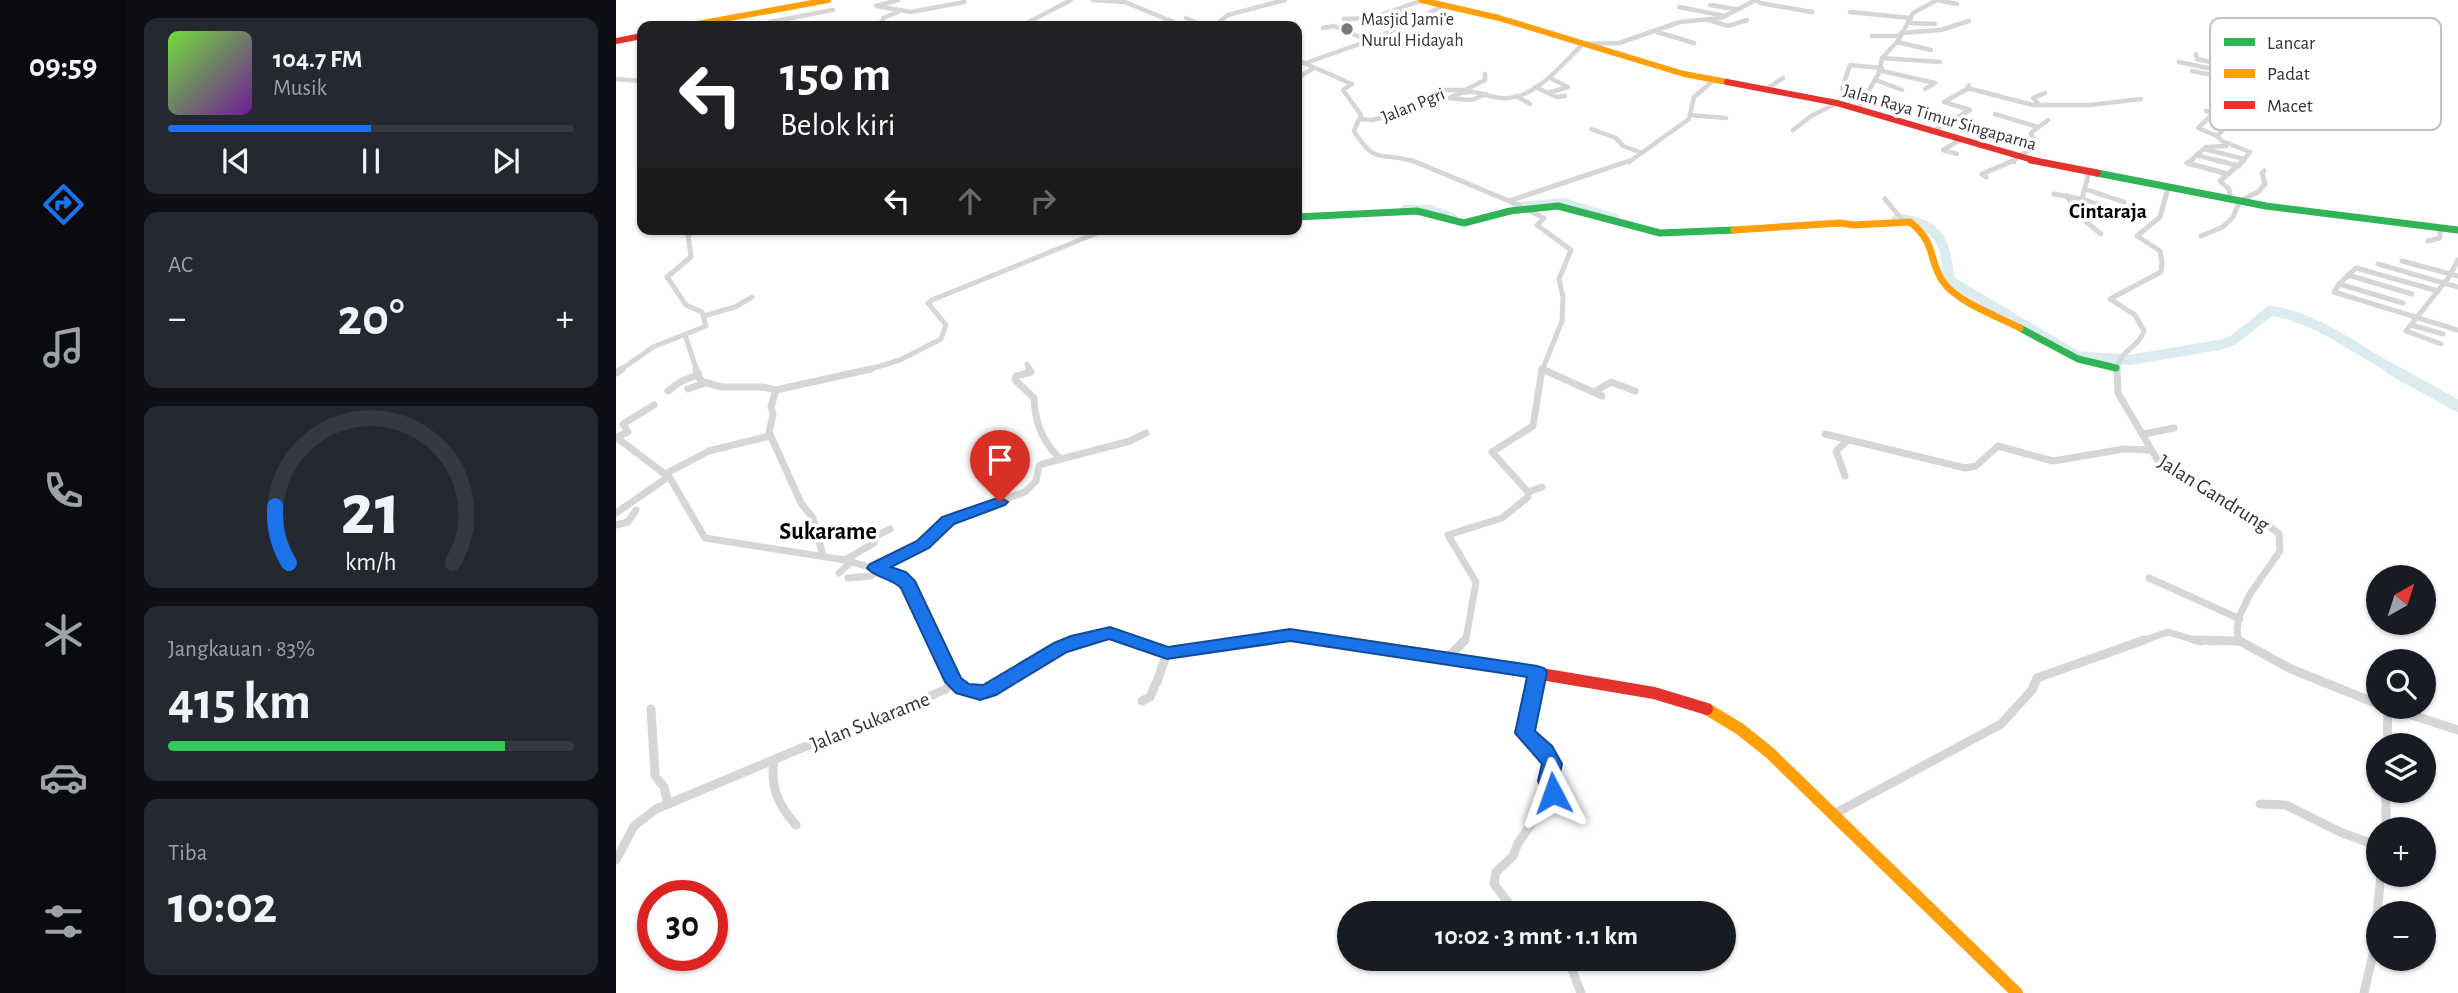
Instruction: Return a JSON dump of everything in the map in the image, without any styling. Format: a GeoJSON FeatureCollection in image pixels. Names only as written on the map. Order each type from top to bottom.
{"type":"FeatureCollection","features":[{"type":"Feature","properties":{"kind":"street"},"geometry":{"type":"LineString","coordinates":[[898,0],[876,6],[907,14],[954,1]]}},
{"type":"Feature","properties":{"kind":"street"},"geometry":{"type":"LineString","coordinates":[[941,0],[964,2]]}},
{"type":"Feature","properties":{"kind":"street"},"geometry":{"type":"LineString","coordinates":[[1029,21],[1071,0]]}},
{"type":"Feature","properties":{"kind":"street"},"geometry":{"type":"LineString","coordinates":[[1093,0],[1125,2],[1172,21]]}},
{"type":"Feature","properties":{"kind":"street"},"geometry":{"type":"LineString","coordinates":[[1220,21],[1228,15],[1284,0]]}},
{"type":"Feature","properties":{"kind":"street"},"geometry":{"type":"LineString","coordinates":[[1344,19],[1352,21],[1397,10],[1422,0]]}},
{"type":"Feature","properties":{"kind":"street","name":"Jalan Raya Timur Singaparna"},"geometry":{"type":"LineString","coordinates":[[1422,0],[1499,18],[1654,66],[1849,107],[2017,157],[2168,188],[2306,212],[2458,230]]}},
{"type":"Feature","properties":{"kind":"street"},"geometry":{"type":"LineString","coordinates":[[1465,90],[1508,98],[1517,96],[1552,79],[1556,70],[1582,44],[1619,43],[1685,21],[1725,16],[1752,0],[1812,12]]}},
{"type":"Feature","properties":{"kind":"street"},"geometry":{"type":"LineString","coordinates":[[1803,110],[1816,113],[1849,107],[1866,100],[1869,88],[1882,69],[1882,58],[1897,42],[1915,11],[1938,0],[1957,4]]}},
{"type":"Feature","properties":{"kind":"street"},"geometry":{"type":"LineString","coordinates":[[1306,63],[1368,40],[1444,3]]}},
{"type":"Feature","properties":{"kind":"street"},"geometry":{"type":"LineString","coordinates":[[711,21],[761,12],[831,5]]}},
{"type":"Feature","properties":{"kind":"street"},"geometry":{"type":"LineString","coordinates":[[782,21],[831,5]]}},
{"type":"Feature","properties":{"kind":"street"},"geometry":{"type":"LineString","coordinates":[[1710,5],[1736,9]]}},
{"type":"Feature","properties":{"kind":"street"},"geometry":{"type":"LineString","coordinates":[[1679,7],[1725,16]]}},
{"type":"Feature","properties":{"kind":"street"},"geometry":{"type":"LineString","coordinates":[[1397,10],[1412,12]]}},
{"type":"Feature","properties":{"kind":"street"},"geometry":{"type":"LineString","coordinates":[[761,12],[769,21]]}},
{"type":"Feature","properties":{"kind":"street"},"geometry":{"type":"LineString","coordinates":[[883,21],[883,18],[899,12]]}},
{"type":"Feature","properties":{"kind":"street"},"geometry":{"type":"LineString","coordinates":[[1850,12],[1935,24]]}},
{"type":"Feature","properties":{"kind":"street"},"geometry":{"type":"LineString","coordinates":[[796,17],[799,21]]}},
{"type":"Feature","properties":{"kind":"street"},"geometry":{"type":"LineString","coordinates":[[1186,18],[1192,21]]}},
{"type":"Feature","properties":{"kind":"street"},"geometry":{"type":"LineString","coordinates":[[1708,20],[1729,26],[1747,20]]}},
{"type":"Feature","properties":{"kind":"street"},"geometry":{"type":"LineString","coordinates":[[1872,36],[1915,30],[1941,30],[1969,21]]}},
{"type":"Feature","properties":{"kind":"street"},"geometry":{"type":"LineString","coordinates":[[1323,28],[1334,26],[1368,40]]}},
{"type":"Feature","properties":{"kind":"street"},"geometry":{"type":"LineString","coordinates":[[1657,32],[1695,43]]}},
{"type":"Feature","properties":{"kind":"street"},"geometry":{"type":"LineString","coordinates":[[616,41],[637,37]]}},
{"type":"Feature","properties":{"kind":"street"},"geometry":{"type":"LineString","coordinates":[[1897,42],[1931,50]]}},
{"type":"Feature","properties":{"kind":"street"},"geometry":{"type":"LineString","coordinates":[[2196,54],[2196,59],[2210,60]]}},
{"type":"Feature","properties":{"kind":"street"},"geometry":{"type":"LineString","coordinates":[[1882,58],[1940,62]]}},
{"type":"Feature","properties":{"kind":"street"},"geometry":{"type":"LineString","coordinates":[[1302,62],[1352,84],[1343,90],[1361,119],[1354,131],[1358,140],[1371,154],[1411,160],[1524,208],[1544,218],[1537,225],[1571,252],[1559,279],[1563,297],[1562,321],[1542,369],[1533,426],[1492,452],[1528,492],[1528,497],[1502,519],[1448,535],[1476,582],[1466,639],[1448,657]]}},
{"type":"Feature","properties":{"kind":"street"},"geometry":{"type":"LineString","coordinates":[[2179,62],[2210,68]]}},
{"type":"Feature","properties":{"kind":"street"},"geometry":{"type":"LineString","coordinates":[[1842,89],[1850,65],[1882,69],[1935,83],[1925,89]]}},
{"type":"Feature","properties":{"kind":"street"},"geometry":{"type":"LineString","coordinates":[[1302,75],[1314,68]]}},
{"type":"Feature","properties":{"kind":"street"},"geometry":{"type":"LineString","coordinates":[[2192,71],[2210,75]]}},
{"type":"Feature","properties":{"kind":"street"},"geometry":{"type":"LineString","coordinates":[[1449,98],[1485,80],[1485,74]]}},
{"type":"Feature","properties":{"kind":"street"},"geometry":{"type":"LineString","coordinates":[[1765,90],[1783,78]]}},
{"type":"Feature","properties":{"kind":"street"},"geometry":{"type":"LineString","coordinates":[[616,79],[637,81]]}},
{"type":"Feature","properties":{"kind":"street"},"geometry":{"type":"LineString","coordinates":[[1548,93],[1568,87],[1552,79]]}},
{"type":"Feature","properties":{"kind":"street"},"geometry":{"type":"LineString","coordinates":[[1509,201],[1615,168],[1643,153],[1690,115],[1694,97],[1714,80]]}},
{"type":"Feature","properties":{"kind":"street"},"geometry":{"type":"LineString","coordinates":[[1876,80],[1902,90]]}},
{"type":"Feature","properties":{"kind":"street"},"geometry":{"type":"LineString","coordinates":[[1931,132],[1970,109],[1944,102],[1968,86],[2039,105],[2141,99]]}},
{"type":"Feature","properties":{"kind":"street"},"geometry":{"type":"LineString","coordinates":[[1535,87],[1557,97],[1565,96]]}},
{"type":"Feature","properties":{"kind":"street","name":"Jalan Pgri"},"geometry":{"type":"LineString","coordinates":[[1361,119],[1372,120],[1389,116],[1446,89],[1465,90]]}},
{"type":"Feature","properties":{"kind":"street"},"geometry":{"type":"LineString","coordinates":[[2039,105],[2033,98],[2045,93]]}},
{"type":"Feature","properties":{"kind":"street"},"geometry":{"type":"LineString","coordinates":[[1432,97],[1472,100],[1486,94]]}},
{"type":"Feature","properties":{"kind":"street"},"geometry":{"type":"LineString","coordinates":[[1517,96],[1530,104]]}},
{"type":"Feature","properties":{"kind":"street"},"geometry":{"type":"LineString","coordinates":[[2206,111],[2210,112]]}},
{"type":"Feature","properties":{"kind":"street"},"geometry":{"type":"LineString","coordinates":[[1793,130],[1816,113]]}},
{"type":"Feature","properties":{"kind":"street"},"geometry":{"type":"LineString","coordinates":[[1995,114],[2039,128]]}},
{"type":"Feature","properties":{"kind":"street"},"geometry":{"type":"LineString","coordinates":[[1690,115],[1726,118]]}},
{"type":"Feature","properties":{"kind":"street"},"geometry":{"type":"LineString","coordinates":[[1960,117],[1972,120]]}},
{"type":"Feature","properties":{"kind":"street"},"geometry":{"type":"LineString","coordinates":[[2210,117],[2198,128],[2250,152]]}},
{"type":"Feature","properties":{"kind":"street"},"geometry":{"type":"LineString","coordinates":[[1986,177],[1982,174],[2014,162],[2017,157],[2036,147],[2031,133],[2048,120]]}},
{"type":"Feature","properties":{"kind":"street"},"geometry":{"type":"LineString","coordinates":[[1591,129],[1616,138],[1623,146],[1643,153]]}},
{"type":"Feature","properties":{"kind":"street"},"geometry":{"type":"LineString","coordinates":[[2217,136],[2224,130]]}},
{"type":"Feature","properties":{"kind":"street"},"geometry":{"type":"LineString","coordinates":[[1957,154],[1943,150],[1958,141]]}},
{"type":"Feature","properties":{"kind":"street"},"geometry":{"type":"LineString","coordinates":[[2228,174],[2187,163],[2212,144],[2250,152]]}},
{"type":"Feature","properties":{"kind":"street"},"geometry":{"type":"LineString","coordinates":[[2204,149],[2244,159]]}},
{"type":"Feature","properties":{"kind":"street"},"geometry":{"type":"LineString","coordinates":[[2201,236],[2223,227],[2233,217],[2235,200],[2229,189],[2220,183],[2250,152]]}},
{"type":"Feature","properties":{"kind":"street"},"geometry":{"type":"LineString","coordinates":[[2196,155],[2239,166]]}},
{"type":"Feature","properties":{"kind":"street"},"geometry":{"type":"LineString","coordinates":[[2235,200],[2261,190],[2265,184],[2264,171]]}},
{"type":"Feature","properties":{"kind":"street"},"geometry":{"type":"LineString","coordinates":[[2082,200],[2089,172]]}},
{"type":"Feature","properties":{"kind":"street"},"geometry":{"type":"LineString","coordinates":[[1885,199],[1903,220],[1915,225],[1934,243],[1942,281],[1950,289],[2072,358],[2091,365],[2117,364],[2141,340],[2144,331],[2135,315],[2110,299],[2118,293],[2148,282],[2161,272],[2164,255],[2137,236],[2160,217],[2168,188]]}},
{"type":"Feature","properties":{"kind":"street"},"geometry":{"type":"LineString","coordinates":[[2085,189],[2124,202]]}},
{"type":"Feature","properties":{"kind":"street"},"geometry":{"type":"LineString","coordinates":[[2054,194],[2115,210]]}},
{"type":"Feature","properties":{"kind":"street"},"geometry":{"type":"LineString","coordinates":[[2067,196],[2080,217],[2101,234]]}},
{"type":"Feature","properties":{"kind":"street"},"geometry":{"type":"LineString","coordinates":[[1302,217],[1418,211],[1464,223],[1524,208],[1565,206],[1641,230],[1660,233],[1840,223],[1854,225],[1903,220]]}},
{"type":"Feature","properties":{"kind":"street"},"geometry":{"type":"LineString","coordinates":[[2074,208],[2091,213]]}},
{"type":"Feature","properties":{"kind":"street"},"geometry":{"type":"LineString","coordinates":[[2080,217],[2107,208]]}},
{"type":"Feature","properties":{"kind":"street"},"geometry":{"type":"LineString","coordinates":[[2428,241],[2440,237],[2440,228]]}},
{"type":"Feature","properties":{"kind":"street"},"geometry":{"type":"LineString","coordinates":[[616,373],[653,347],[706,326],[704,316],[684,303],[682,296],[667,277],[691,257],[688,235]]}},
{"type":"Feature","properties":{"kind":"street"},"geometry":{"type":"LineString","coordinates":[[688,389],[705,383],[736,389],[767,386],[776,390],[853,373],[926,351],[945,334],[947,328],[946,323],[931,309],[928,303],[932,299],[1092,235]]}},
{"type":"Feature","properties":{"kind":"street"},"geometry":{"type":"LineString","coordinates":[[2402,261],[2454,275]]}},
{"type":"Feature","properties":{"kind":"street"},"geometry":{"type":"LineString","coordinates":[[2441,344],[2407,333],[2438,291],[2454,275],[2457,263]]}},
{"type":"Feature","properties":{"kind":"street"},"geometry":{"type":"LineString","coordinates":[[2378,264],[2458,287]]}},
{"type":"Feature","properties":{"kind":"street"},"geometry":{"type":"LineString","coordinates":[[2438,291],[2357,268],[2352,269],[2333,291],[2458,330]]}},
{"type":"Feature","properties":{"kind":"street"},"geometry":{"type":"LineString","coordinates":[[2348,275],[2412,294]]}},
{"type":"Feature","properties":{"kind":"street"},"geometry":{"type":"LineString","coordinates":[[2339,284],[2403,303]]}},
{"type":"Feature","properties":{"kind":"street"},"geometry":{"type":"LineString","coordinates":[[2396,311],[2418,286]]}},
{"type":"Feature","properties":{"kind":"street"},"geometry":{"type":"LineString","coordinates":[[704,316],[735,307],[752,297]]}},
{"type":"Feature","properties":{"kind":"street"},"geometry":{"type":"LineString","coordinates":[[2412,325],[2443,334]]}},
{"type":"Feature","properties":{"kind":"street"},"geometry":{"type":"LineString","coordinates":[[685,335],[705,383]]}},
{"type":"Feature","properties":{"kind":"street","name":"Jalan Gandrung"},"geometry":{"type":"LineString","coordinates":[[2117,364],[2119,396],[2123,407],[2144,434],[2150,450],[2161,464],[2262,520],[2279,534],[2280,551],[2247,597],[2236,630],[2238,641]]}},
{"type":"Feature","properties":{"kind":"street"},"geometry":{"type":"LineString","coordinates":[[1027,365],[1031,372],[1016,376],[1015,380],[1034,398],[1035,418],[1046,444],[1059,458]]}},
{"type":"Feature","properties":{"kind":"street"},"geometry":{"type":"LineString","coordinates":[[1542,369],[1602,396]]}},
{"type":"Feature","properties":{"kind":"street"},"geometry":{"type":"LineString","coordinates":[[668,391],[679,382],[699,374]]}},
{"type":"Feature","properties":{"kind":"street"},"geometry":{"type":"LineString","coordinates":[[1594,392],[1611,382],[1635,391]]}},
{"type":"Feature","properties":{"kind":"street"},"geometry":{"type":"LineString","coordinates":[[776,390],[771,407],[771,436],[787,466],[801,503],[813,518],[823,556]]}},
{"type":"Feature","properties":{"kind":"street"},"geometry":{"type":"LineString","coordinates":[[616,437],[628,432],[623,424],[654,405]]}},
{"type":"Feature","properties":{"kind":"street"},"geometry":{"type":"LineString","coordinates":[[2144,434],[2174,428]]}},
{"type":"Feature","properties":{"kind":"street"},"geometry":{"type":"LineString","coordinates":[[848,578],[871,576],[878,568],[923,545],[951,519],[1025,492],[1036,481],[1038,466],[1059,458],[1130,441],[1146,433]]}},
{"type":"Feature","properties":{"kind":"street"},"geometry":{"type":"LineString","coordinates":[[1825,434],[1965,468],[1976,466],[1998,446],[2057,461],[2123,449],[2150,450]]}},
{"type":"Feature","properties":{"kind":"street"},"geometry":{"type":"LineString","coordinates":[[616,513],[667,475],[709,451],[771,436]]}},
{"type":"Feature","properties":{"kind":"street","name":"Jalan Sukarame"},"geometry":{"type":"LineString","coordinates":[[616,437],[667,475],[676,487],[691,520],[705,538],[848,560],[900,576],[908,585],[954,682],[924,701],[774,760],[648,814],[634,826],[616,860]]}},
{"type":"Feature","properties":{"kind":"street"},"geometry":{"type":"LineString","coordinates":[[1845,476],[1836,451],[1848,440]]}},
{"type":"Feature","properties":{"kind":"street"},"geometry":{"type":"LineString","coordinates":[[1528,492],[1542,487]]}},
{"type":"Feature","properties":{"kind":"street"},"geometry":{"type":"LineString","coordinates":[[616,525],[628,522],[636,510]]}},
{"type":"Feature","properties":{"kind":"street"},"geometry":{"type":"LineString","coordinates":[[839,573],[848,560],[876,541],[876,536],[890,530]]}},
{"type":"Feature","properties":{"kind":"street"},"geometry":{"type":"LineString","coordinates":[[2149,578],[2240,620]]}},
{"type":"Feature","properties":{"kind":"street"},"geometry":{"type":"LineString","coordinates":[[1834,814],[2001,724],[2011,716],[2041,675],[2168,632],[2202,642],[2238,641],[2291,669],[2366,699]]}},
{"type":"Feature","properties":{"kind":"street"},"geometry":{"type":"LineString","coordinates":[[954,682],[974,693],[990,690],[1046,655],[1077,640],[1097,635],[1115,634],[1167,653],[1290,635],[1537,672],[1654,693],[1693,703],[1726,718],[1761,745],[2017,993]]}},
{"type":"Feature","properties":{"kind":"street"},"geometry":{"type":"LineString","coordinates":[[1142,701],[1150,697],[1167,653]]}},
{"type":"Feature","properties":{"kind":"street"},"geometry":{"type":"LineString","coordinates":[[1507,901],[1494,884],[1494,877],[1513,856],[1518,843],[1553,793],[1548,781],[1552,764],[1545,751],[1525,733],[1537,672]]}},
{"type":"Feature","properties":{"kind":"street"},"geometry":{"type":"LineString","coordinates":[[651,709],[655,776],[665,788],[668,804]]}},
{"type":"Feature","properties":{"kind":"street"},"geometry":{"type":"LineString","coordinates":[[2425,719],[2458,730]]}},
{"type":"Feature","properties":{"kind":"street"},"geometry":{"type":"LineString","coordinates":[[774,760],[772,788],[786,815],[796,825]]}},
{"type":"Feature","properties":{"kind":"street"},"geometry":{"type":"LineString","coordinates":[[2260,804],[2293,807],[2340,832],[2366,842]]}},
{"type":"Feature","properties":{"kind":"street"},"geometry":{"type":"LineString","coordinates":[[2364,993],[2373,954],[2380,887]]}},
{"type":"Feature","properties":{"kind":"street"},"geometry":{"type":"LineString","coordinates":[[1573,971],[1581,993]]}},
{"type":"Feature","properties":{"kind":"waterway"},"geometry":{"type":"LineString","coordinates":[[1517,207],[1564,203],[1615,219]]}},
{"type":"Feature","properties":{"kind":"waterway"},"geometry":{"type":"LineString","coordinates":[[1405,210],[1430,210],[1452,218]]}},
{"type":"Feature","properties":{"kind":"waterway"},"geometry":{"type":"LineString","coordinates":[[1897,219],[1923,225],[1938,237],[1946,255],[1949,280],[2077,356],[2130,360],[2219,345],[2232,341],[2270,311],[2318,326],[2395,371]]}},
{"type":"Feature","properties":{"kind":"waterway"},"geometry":{"type":"LineString","coordinates":[[2391,369],[2458,406]]}},
{"type":"Feature","properties":{"kind":"traffic: fast"},"geometry":{"type":"LineString","coordinates":[[2097,173],[2266,206],[2458,230]]}},
{"type":"Feature","properties":{"kind":"traffic: fast"},"geometry":{"type":"LineString","coordinates":[[1302,217],[1417,211],[1464,223],[1510,211],[1558,206],[1660,233],[1734,230]]}},
{"type":"Feature","properties":{"kind":"traffic: fast"},"geometry":{"type":"LineString","coordinates":[[2020,328],[2078,359],[2116,368]]}},
{"type":"Feature","properties":{"kind":"traffic: slow"},"geometry":{"type":"LineString","coordinates":[[713,21],[828,0]]}},
{"type":"Feature","properties":{"kind":"traffic: slow"},"geometry":{"type":"LineString","coordinates":[[1421,0],[1499,18],[1684,74],[1727,82]]}},
{"type":"Feature","properties":{"kind":"traffic: slow"},"geometry":{"type":"LineString","coordinates":[[1734,230],[1840,223],[1854,225],[1910,222],[1926,237],[1939,274],[1949,288],[2020,328]]}},
{"type":"Feature","properties":{"kind":"traffic: slow"},"geometry":{"type":"LineString","coordinates":[[954,682],[968,691],[980,693],[1005,683],[1046,655],[1077,640],[1102,634],[1115,634],[1167,653],[1290,635],[1423,654]]}},
{"type":"Feature","properties":{"kind":"traffic: slow"},"geometry":{"type":"LineString","coordinates":[[1707,709],[1756,740],[2017,993]]}},
{"type":"Feature","properties":{"kind":"traffic: jam"},"geometry":{"type":"LineString","coordinates":[[616,41],[637,37]]}},
{"type":"Feature","properties":{"kind":"traffic: jam"},"geometry":{"type":"LineString","coordinates":[[1727,82],[1837,103],[2031,160],[2097,173]]}},
{"type":"Feature","properties":{"kind":"traffic: jam"},"geometry":{"type":"LineString","coordinates":[[1423,654],[1654,693],[1707,709]]}},
{"type":"Feature","properties":{"kind":"place","name":"Masjid Jami'e Nurul Hidayah"},"geometry":{"type":"Point","coordinates":[1347,29]}},
{"type":"Feature","properties":{"kind":"district","name":"Cintaraja"},"geometry":{"type":"Point","coordinates":[2108,211]}},
{"type":"Feature","properties":{"kind":"district","name":"Sukarame"},"geometry":{"type":"Point","coordinates":[828,531]}},
{"type":"Feature","properties":{"kind":"route"},"geometry":{"type":"LineString","coordinates":[[1000,502],[948,520],[923,545],[876,568],[900,576],[908,585],[954,682],[962,688],[974,693],[990,690],[1046,655],[1077,640],[1110,633],[1167,653],[1290,635],[1537,672],[1525,733],[1527,738],[1545,751],[1552,764],[1548,781],[1553,793]]}}]}
